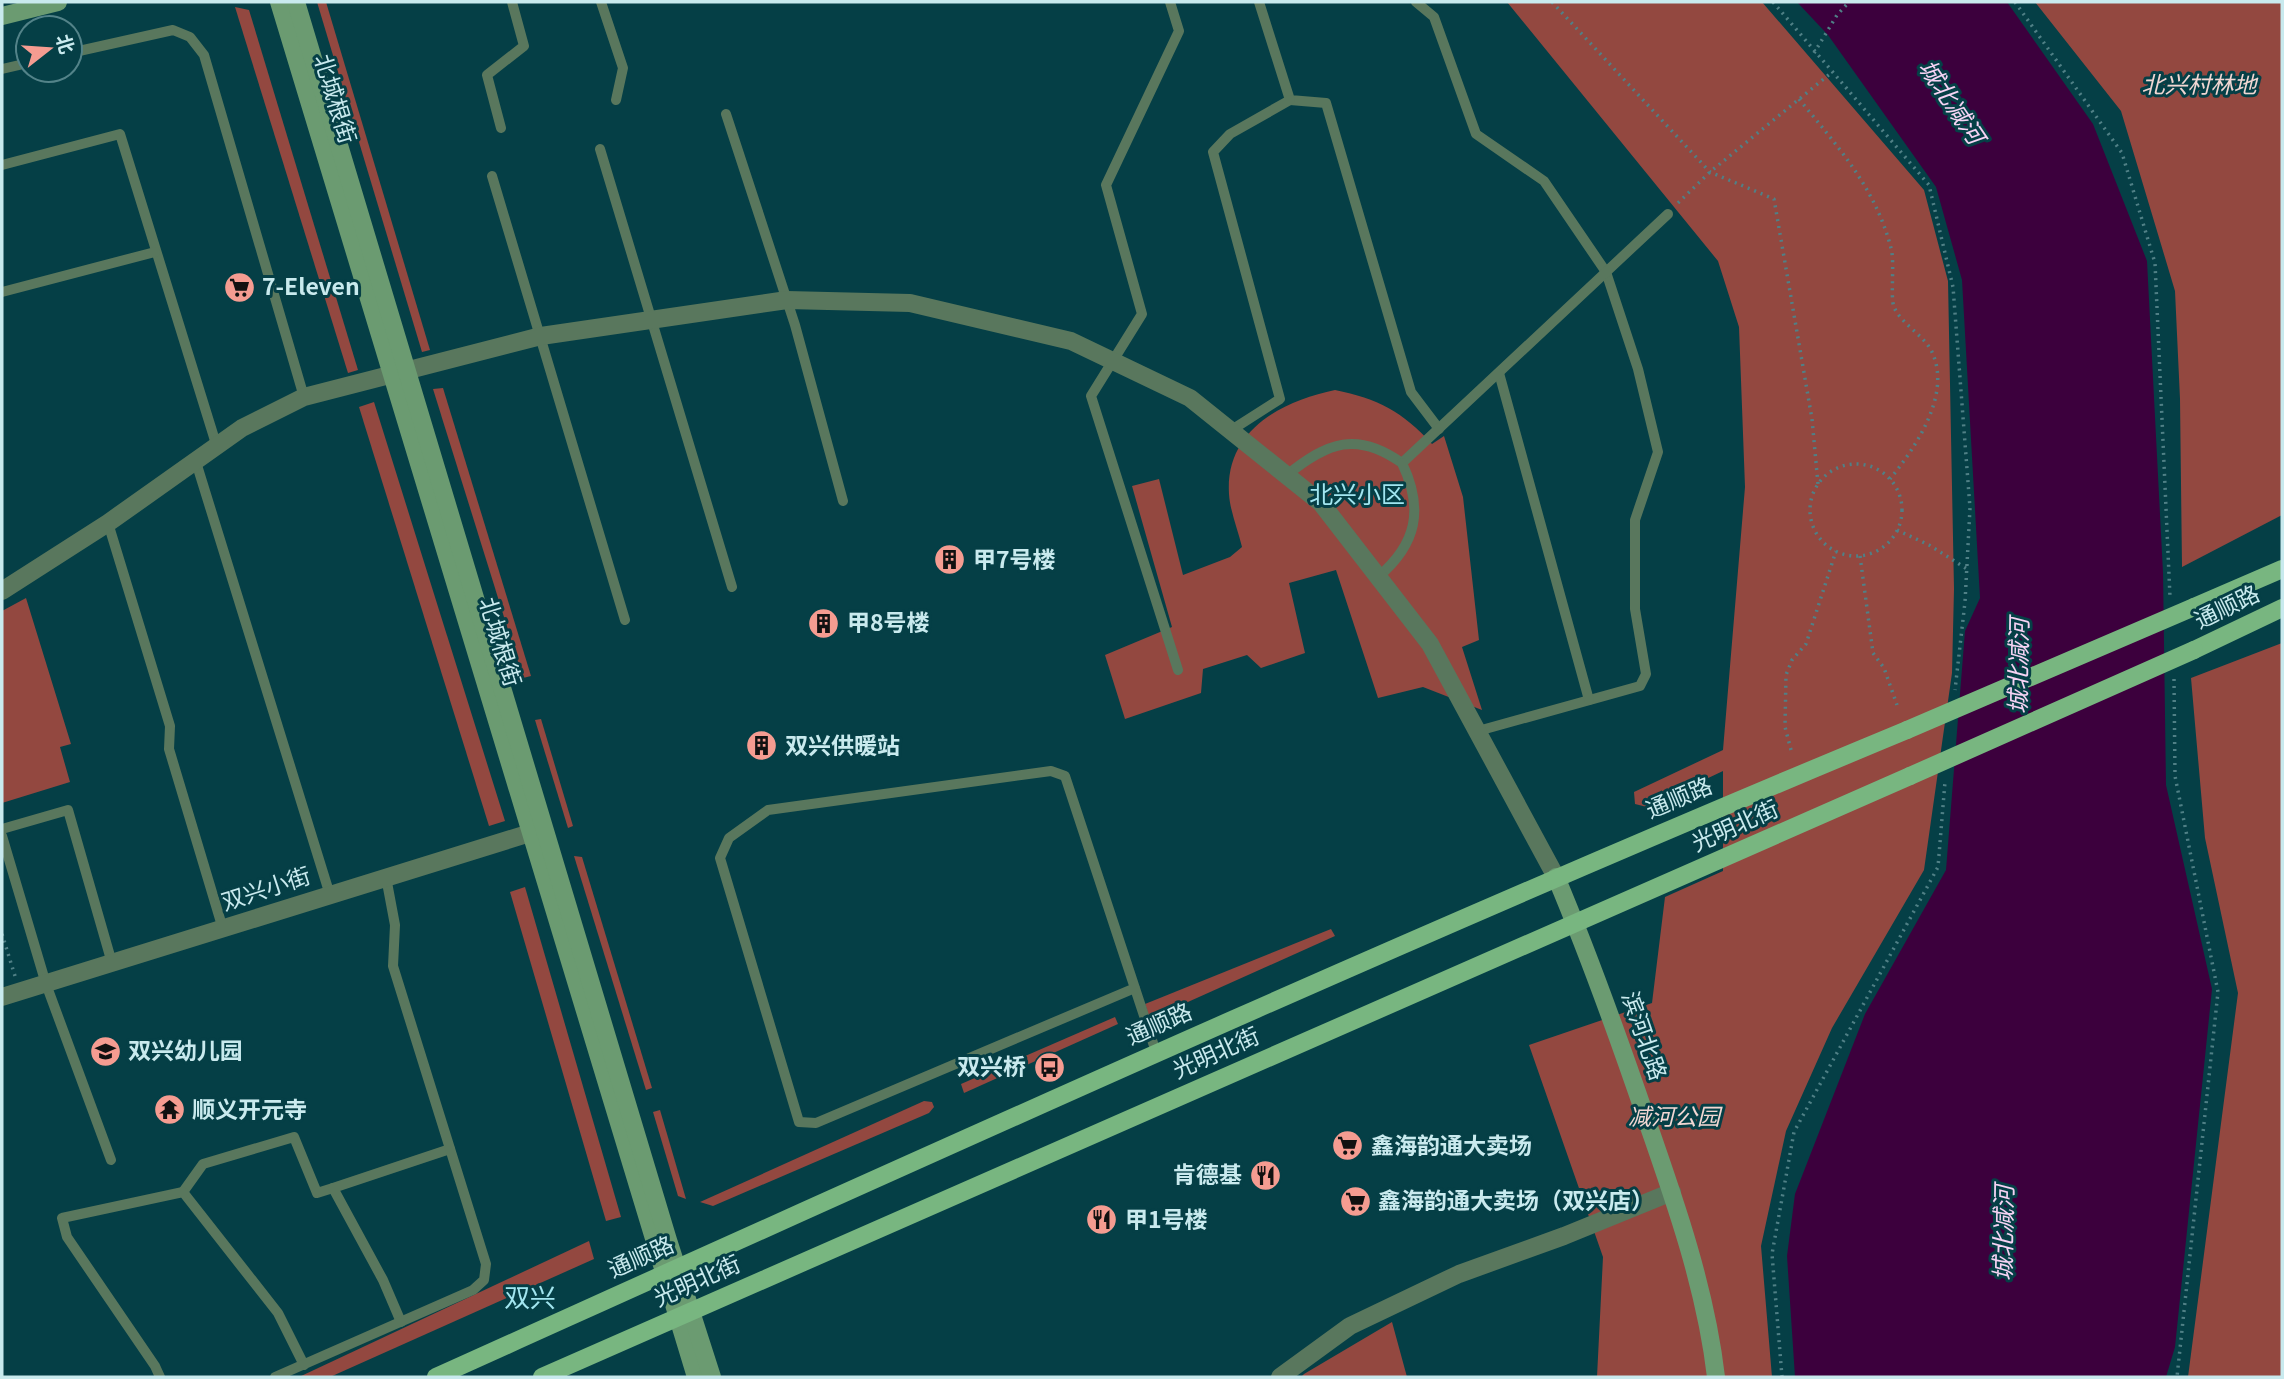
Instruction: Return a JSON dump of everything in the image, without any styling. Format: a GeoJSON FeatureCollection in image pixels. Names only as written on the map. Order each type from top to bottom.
{"type":"FeatureCollection","features":[{"type":"Feature","properties":{"kind":"main road","name":"通顺路"},"geometry":{"type":"LineString","coordinates":[[436,1377],[1156,1052],[1556,877],[2282,569]]}},
{"type":"Feature","properties":{"kind":"main road","name":"通顺路"},"geometry":{"type":"LineString","coordinates":[[1910,776],[2282,608]]}},
{"type":"Feature","properties":{"kind":"main road","name":"光明北街"},"geometry":{"type":"LineString","coordinates":[[542,1377],[1910,776]]}},
{"type":"Feature","properties":{"kind":"street"},"geometry":{"type":"LineString","coordinates":[[2,16],[58,2]]}},
{"type":"Feature","properties":{"kind":"street","name":"北城根街"},"geometry":{"type":"LineString","coordinates":[[279,2],[400,370]]}},
{"type":"Feature","properties":{"kind":"street","name":"北城根街"},"geometry":{"type":"LineString","coordinates":[[296,2],[400,370],[683,1314]]}},
{"type":"Feature","properties":{"kind":"street"},"geometry":{"type":"LineString","coordinates":[[2,591],[108,523],[242,428],[304,397],[400,370],[541,336],[787,300],[910,303],[1071,341],[1190,398],[1321,503],[1430,644],[1556,877]]}},
{"type":"Feature","properties":{"kind":"street","name":"双兴小街"},"geometry":{"type":"LineString","coordinates":[[10,994],[538,830]]}},
{"type":"Feature","properties":{"kind":"street","name":"滨河北路"},"geometry":{"type":"LineString","coordinates":[[1556,877],[1591,958],[1672,1192],[1712,1340],[1716,1377]]}},
{"type":"Feature","properties":{"kind":"street"},"geometry":{"type":"LineString","coordinates":[[1280,1377],[1350,1326],[1459,1274],[1564,1236],[1672,1192]]}},
{"type":"Feature","properties":{"kind":"street"},"geometry":{"type":"LineString","coordinates":[[683,1314],[696,1377]]}},
{"type":"Feature","properties":{"kind":"street"},"geometry":{"type":"LineString","coordinates":[[683,1314],[712,1377]]}},
{"type":"Feature","properties":{"kind":"lane"},"geometry":{"type":"LineString","coordinates":[[501,128],[487,75],[524,46],[512,2]]}},
{"type":"Feature","properties":{"kind":"lane"},"geometry":{"type":"LineString","coordinates":[[601,2],[623,68],[616,100]]}},
{"type":"Feature","properties":{"kind":"lane"},"geometry":{"type":"LineString","coordinates":[[1170,2],[1179,31],[1106,185],[1142,314],[1091,396],[1178,670]]}},
{"type":"Feature","properties":{"kind":"lane"},"geometry":{"type":"LineString","coordinates":[[1259,2],[1290,100]]}},
{"type":"Feature","properties":{"kind":"lane"},"geometry":{"type":"LineString","coordinates":[[1416,2],[1434,17],[1476,134],[1544,181],[1606,272],[1638,369],[1658,452],[1635,520],[1635,609],[1646,674],[1640,686],[1478,731]]}},
{"type":"Feature","properties":{"kind":"lane"},"geometry":{"type":"LineString","coordinates":[[84,49],[173,30],[190,37],[204,55],[304,397]]}},
{"type":"Feature","properties":{"kind":"lane"},"geometry":{"type":"LineString","coordinates":[[1230,431],[1280,399],[1213,152],[1230,135],[1290,100],[1326,103],[1411,392],[1439,429]]}},
{"type":"Feature","properties":{"kind":"lane"},"geometry":{"type":"LineString","coordinates":[[726,114],[787,300],[843,501]]}},
{"type":"Feature","properties":{"kind":"lane"},"geometry":{"type":"LineString","coordinates":[[2,165],[120,134],[217,447]]}},
{"type":"Feature","properties":{"kind":"lane"},"geometry":{"type":"LineString","coordinates":[[600,149],[732,587]]}},
{"type":"Feature","properties":{"kind":"lane"},"geometry":{"type":"LineString","coordinates":[[492,176],[625,620]]}},
{"type":"Feature","properties":{"kind":"lane"},"geometry":{"type":"LineString","coordinates":[[1402,463],[1668,214]]}},
{"type":"Feature","properties":{"kind":"lane"},"geometry":{"type":"LineString","coordinates":[[2,292],[155,252]]}},
{"type":"Feature","properties":{"kind":"lane"},"geometry":{"type":"LineString","coordinates":[[1499,373],[1589,700]]}},
{"type":"Feature","properties":{"kind":"lane"},"geometry":{"type":"LineString","coordinates":[[1287,475],[1309,457],[1352,442],[1384,450],[1402,463],[1414,486],[1414,525],[1398,558],[1378,577]]}},
{"type":"Feature","properties":{"kind":"lane"},"geometry":{"type":"LineString","coordinates":[[196,462],[330,895]]}},
{"type":"Feature","properties":{"kind":"lane"},"geometry":{"type":"LineString","coordinates":[[108,523],[170,726],[169,749],[223,929]]}},
{"type":"Feature","properties":{"kind":"lane"},"geometry":{"type":"LineString","coordinates":[[1135,988],[816,1123],[799,1122],[720,858],[729,838],[768,810],[1051,771],[1065,776],[1135,988],[1156,1052]]}},
{"type":"Feature","properties":{"kind":"lane"},"geometry":{"type":"LineString","coordinates":[[2,829],[68,810],[112,963]]}},
{"type":"Feature","properties":{"kind":"lane"},"geometry":{"type":"LineString","coordinates":[[2,836],[46,984],[111,1160]]}},
{"type":"Feature","properties":{"kind":"lane"},"geometry":{"type":"LineString","coordinates":[[275,1377],[473,1290],[484,1280],[486,1264],[393,966],[396,925],[386,877]]}},
{"type":"Feature","properties":{"kind":"lane"},"geometry":{"type":"LineString","coordinates":[[160,1377],[67,1237],[62,1218],[183,1192],[203,1164],[294,1137],[317,1193],[450,1149]]}},
{"type":"Feature","properties":{"kind":"lane"},"geometry":{"type":"LineString","coordinates":[[333,1188],[383,1280],[401,1322]]}},
{"type":"Feature","properties":{"kind":"lane"},"geometry":{"type":"LineString","coordinates":[[183,1192],[278,1313],[304,1365]]}},
{"type":"Feature","properties":{"kind":"path"},"geometry":{"type":"LineString","coordinates":[[1552,2],[1710,172],[1774,200],[1812,419],[1818,484]]}},
{"type":"Feature","properties":{"kind":"path"},"geometry":{"type":"LineString","coordinates":[[1773,2],[1929,185],[1953,287],[1970,508],[1967,569],[1954,697]]}},
{"type":"Feature","properties":{"kind":"path"},"geometry":{"type":"LineString","coordinates":[[1814,53],[1836,15],[1849,2]]}},
{"type":"Feature","properties":{"kind":"path"},"geometry":{"type":"LineString","coordinates":[[1668,214],[1710,172],[1831,73]]}},
{"type":"Feature","properties":{"kind":"path"},"geometry":{"type":"LineString","coordinates":[[1799,99],[1848,159],[1876,201],[1892,251],[1893,306],[1932,352],[1936,378],[1932,409],[1919,443],[1890,479]]}},
{"type":"Feature","properties":{"kind":"path"},"geometry":{"type":"LineString","coordinates":[[1849,464],[1871,467],[1890,479],[1899,492],[1902,507],[1897,530],[1883,548],[1860,556],[1836,551],[1816,533],[1810,504],[1818,484],[1835,468],[1849,464]]}},
{"type":"Feature","properties":{"kind":"path"},"geometry":{"type":"LineString","coordinates":[[1897,530],[1929,545],[1967,569]]}},
{"type":"Feature","properties":{"kind":"path"},"geometry":{"type":"LineString","coordinates":[[1791,750],[1785,727],[1786,675],[1792,660],[1806,644],[1836,551]]}},
{"type":"Feature","properties":{"kind":"path"},"geometry":{"type":"LineString","coordinates":[[1860,556],[1873,653],[1884,668],[1897,705]]}},
{"type":"Feature","properties":{"kind":"path"},"geometry":{"type":"LineString","coordinates":[[1782,1377],[1772,1254],[1794,1132],[1938,867],[1945,779]]}},
{"type":"Feature","properties":{"kind":"path"},"geometry":{"type":"LineString","coordinates":[[2,934],[10,994]]}},
{"type":"Feature","properties":{"kind":"green space"},"geometry":{"type":"Polygon","coordinates":[[[317,2],[326,2],[430,350],[422,352],[317,2]]]}},
{"type":"Feature","properties":{"kind":"green space","name":"减河公园"},"geometry":{"type":"Polygon","coordinates":[[[1507,2],[1762,2],[1924,190],[1948,281],[1954,589],[1952,673],[1924,870],[1832,1028],[1786,1131],[1761,1246],[1772,1377],[1597,1377],[1603,1257],[1529,1045],[1652,1003],[1665,897],[1723,871],[1723,771],[1647,807],[1635,804],[1634,792],[1723,750],[1745,487],[1739,327],[1718,261],[1507,2]]]}},
{"type":"Feature","properties":{"kind":"green space","name":"北兴村林地"},"geometry":{"type":"Polygon","coordinates":[[[2035,2],[2282,2],[2282,515],[2182,567],[2180,399],[2175,291],[2121,111],[2035,2]]]}},
{"type":"Feature","properties":{"kind":"green space"},"geometry":{"type":"Polygon","coordinates":[[[235,7],[249,10],[358,370],[348,373],[235,7]]]}},
{"type":"Feature","properties":{"kind":"green space"},"geometry":{"type":"Polygon","coordinates":[[[443,388],[531,676],[523,678],[433,389],[443,388]]]}},
{"type":"Feature","properties":{"kind":"green space"},"geometry":{"type":"Polygon","coordinates":[[[1335,390],[1377,402],[1388,408],[1410,423],[1432,444],[1444,436],[1463,497],[1479,640],[1462,647],[1482,710],[1423,687],[1378,698],[1336,570],[1289,583],[1305,653],[1261,668],[1247,655],[1203,669],[1201,693],[1125,719],[1105,655],[1172,627],[1132,486],[1159,479],[1183,575],[1230,557],[1242,547],[1229,494],[1230,472],[1236,452],[1261,422],[1277,411],[1315,395],[1335,390]]]}},
{"type":"Feature","properties":{"kind":"green space"},"geometry":{"type":"Polygon","coordinates":[[[374,402],[505,821],[489,826],[359,407],[374,402]]]}},
{"type":"Feature","properties":{"kind":"green space"},"geometry":{"type":"Polygon","coordinates":[[[26,598],[71,744],[60,747],[70,782],[2,803],[2,611],[26,598]]]}},
{"type":"Feature","properties":{"kind":"green space"},"geometry":{"type":"Polygon","coordinates":[[[2282,643],[2282,1377],[2188,1377],[2238,993],[2205,838],[2191,678],[2282,643]]]}},
{"type":"Feature","properties":{"kind":"green space"},"geometry":{"type":"Polygon","coordinates":[[[541,719],[573,826],[568,828],[535,720],[541,719]]]}},
{"type":"Feature","properties":{"kind":"green space"},"geometry":{"type":"Polygon","coordinates":[[[574,856],[582,857],[652,1088],[646,1090],[574,856]]]}},
{"type":"Feature","properties":{"kind":"green space"},"geometry":{"type":"Polygon","coordinates":[[[525,887],[621,1217],[606,1221],[510,892],[525,887]]]}},
{"type":"Feature","properties":{"kind":"green space"},"geometry":{"type":"Polygon","coordinates":[[[1331,929],[1335,936],[1150,1019],[1145,1004],[1331,929]]]}},
{"type":"Feature","properties":{"kind":"green space"},"geometry":{"type":"Polygon","coordinates":[[[1115,1017],[1118,1024],[964,1093],[961,1084],[1115,1017]]]}},
{"type":"Feature","properties":{"kind":"green space"},"geometry":{"type":"Polygon","coordinates":[[[924,1101],[932,1102],[934,1107],[929,1113],[713,1206],[700,1202],[924,1101]]]}},
{"type":"Feature","properties":{"kind":"green space"},"geometry":{"type":"Polygon","coordinates":[[[660,1110],[686,1199],[678,1196],[653,1112],[660,1110]]]}},
{"type":"Feature","properties":{"kind":"green space"},"geometry":{"type":"Polygon","coordinates":[[[589,1241],[594,1259],[330,1377],[299,1377],[589,1241]]]}},
{"type":"Feature","properties":{"kind":"green space"},"geometry":{"type":"Polygon","coordinates":[[[1392,1322],[1407,1377],[1301,1377],[1304,1374],[1392,1322]]]}},
{"type":"Feature","properties":{"kind":"water","name":"城北减河"},"geometry":{"type":"Polygon","coordinates":[[[1797,2],[2007,2],[2093,124],[2147,261],[2163,573],[2166,785],[2212,989],[2175,1347],[2166,1377],[1795,1377],[1787,1256],[1795,1194],[1865,1014],[1946,870],[1965,631],[1980,598],[1962,280],[1936,187],[1828,35],[1797,2]]]}},
{"type":"Feature","properties":{"kind":"place","name":"7-Eleven"},"geometry":{"type":"Point","coordinates":[239,287]}},
{"type":"Feature","properties":{"kind":"place","name":"甲7号楼"},"geometry":{"type":"Point","coordinates":[950,560]}},
{"type":"Feature","properties":{"kind":"place","name":"甲8号楼"},"geometry":{"type":"Point","coordinates":[824,623]}},
{"type":"Feature","properties":{"kind":"place","name":"双兴供暖站"},"geometry":{"type":"Point","coordinates":[762,746]}},
{"type":"Feature","properties":{"kind":"place","name":"双兴幼儿园"},"geometry":{"type":"Point","coordinates":[105,1051]}},
{"type":"Feature","properties":{"kind":"place","name":"双兴桥"},"geometry":{"type":"Point","coordinates":[1049,1067]}},
{"type":"Feature","properties":{"kind":"place","name":"顺义开元寺"},"geometry":{"type":"Point","coordinates":[169,1110]}},
{"type":"Feature","properties":{"kind":"place","name":"鑫海韵通大卖场"},"geometry":{"type":"Point","coordinates":[1348,1146]}},
{"type":"Feature","properties":{"kind":"place","name":"肯德基"},"geometry":{"type":"Point","coordinates":[1265,1175]}},
{"type":"Feature","properties":{"kind":"place","name":"鑫海韵通大卖场（双兴店）"},"geometry":{"type":"Point","coordinates":[1355,1201]}},
{"type":"Feature","properties":{"kind":"place","name":"甲1号楼"},"geometry":{"type":"Point","coordinates":[1102,1220]}},
{"type":"Feature","properties":{"kind":"district","name":"北兴小区"},"geometry":{"type":"Point","coordinates":[1357,495]}},
{"type":"Feature","properties":{"kind":"district","name":"双兴"},"geometry":{"type":"Point","coordinates":[530,1298]}}]}
